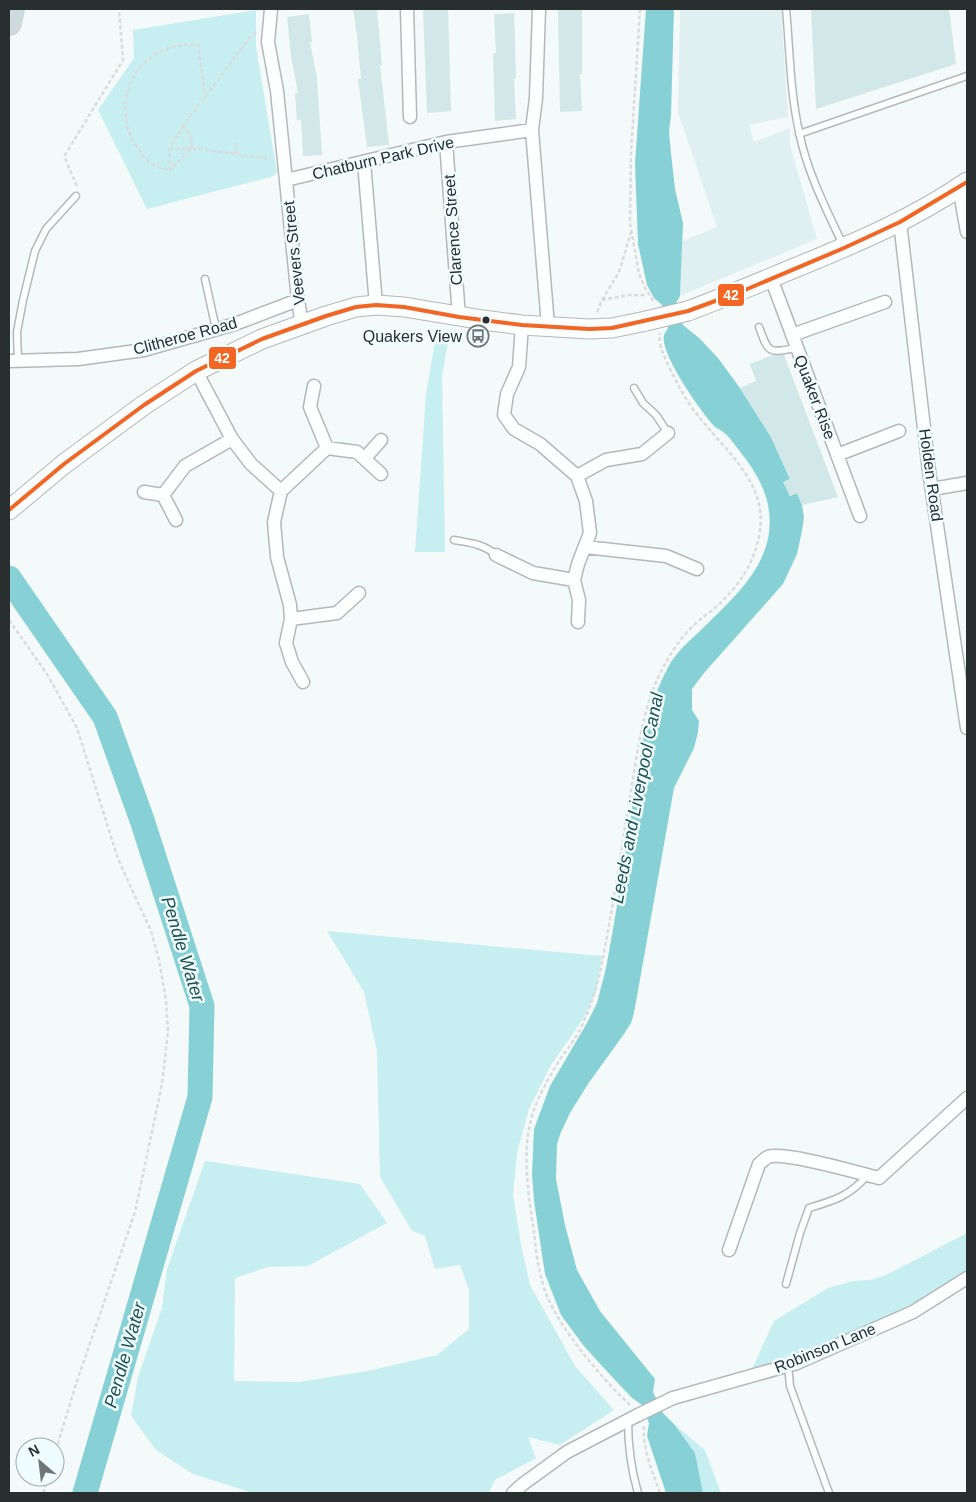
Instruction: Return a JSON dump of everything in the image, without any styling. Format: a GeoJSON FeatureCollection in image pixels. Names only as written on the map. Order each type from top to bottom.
{"type":"FeatureCollection","features":[{"type":"Feature","properties":{"kind":"highway"},"geometry":{"type":"LineString","coordinates":[[9,22],[12,9]]}},
{"type":"Feature","properties":{"kind":"main road","name":"Clitheroe Road"},"geometry":{"type":"LineString","coordinates":[[9,510],[64,464],[196,371],[262,339],[302,325],[356,307],[376,304],[522,325],[590,329],[612,328],[646,321],[688,311],[745,290],[844,248],[900,222],[963,185]]}},
{"type":"Feature","properties":{"kind":"street"},"geometry":{"type":"LineString","coordinates":[[407,9],[410,117]]}},
{"type":"Feature","properties":{"kind":"street"},"geometry":{"type":"LineString","coordinates":[[539,9],[536,98],[532,130],[548,326]]}},
{"type":"Feature","properties":{"kind":"street"},"geometry":{"type":"LineString","coordinates":[[270,14],[268,42],[277,91],[286,180]]}},
{"type":"Feature","properties":{"kind":"street","name":"Chatburn Park Drive"},"geometry":{"type":"LineString","coordinates":[[286,180],[446,142],[532,130]]}},
{"type":"Feature","properties":{"kind":"street","name":"Clarence Street"},"geometry":{"type":"LineString","coordinates":[[446,142],[459,317]]}},
{"type":"Feature","properties":{"kind":"street"},"geometry":{"type":"LineString","coordinates":[[364,162],[376,304]]}},
{"type":"Feature","properties":{"kind":"street","name":"Veevers Street"},"geometry":{"type":"LineString","coordinates":[[286,180],[302,325]]}},
{"type":"Feature","properties":{"kind":"street"},"geometry":{"type":"LineString","coordinates":[[963,185],[967,232]]}},
{"type":"Feature","properties":{"kind":"street","name":"Holden Road"},"geometry":{"type":"LineString","coordinates":[[900,222],[932,489],[967,728]]}},
{"type":"Feature","properties":{"kind":"street","name":"Quaker Rise"},"geometry":{"type":"LineString","coordinates":[[771,278],[860,516]]}},
{"type":"Feature","properties":{"kind":"street","name":"Clitheroe Road"},"geometry":{"type":"LineString","coordinates":[[13,361],[78,359],[144,350],[216,329],[298,300]]}},
{"type":"Feature","properties":{"kind":"street"},"geometry":{"type":"LineString","coordinates":[[792,334],[884,302]]}},
{"type":"Feature","properties":{"kind":"street"},"geometry":{"type":"LineString","coordinates":[[522,325],[519,367],[507,394],[504,415],[514,430],[540,444],[577,476],[586,501],[590,533],[574,580],[579,600],[578,622]]}},
{"type":"Feature","properties":{"kind":"street"},"geometry":{"type":"LineString","coordinates":[[196,371],[232,439],[251,464],[281,491]]}},
{"type":"Feature","properties":{"kind":"street"},"geometry":{"type":"LineString","coordinates":[[314,386],[310,407],[327,448]]}},
{"type":"Feature","properties":{"kind":"street"},"geometry":{"type":"LineString","coordinates":[[837,455],[899,431]]}},
{"type":"Feature","properties":{"kind":"street"},"geometry":{"type":"LineString","coordinates":[[577,476],[606,460],[642,454],[668,433]]}},
{"type":"Feature","properties":{"kind":"street"},"geometry":{"type":"LineString","coordinates":[[163,495],[185,466],[232,439]]}},
{"type":"Feature","properties":{"kind":"street"},"geometry":{"type":"LineString","coordinates":[[365,458],[381,440]]}},
{"type":"Feature","properties":{"kind":"street"},"geometry":{"type":"LineString","coordinates":[[327,448],[357,452],[381,474]]}},
{"type":"Feature","properties":{"kind":"street"},"geometry":{"type":"LineString","coordinates":[[303,682],[292,662],[286,643],[291,619],[290,604],[277,558],[274,522],[281,491],[327,448]]}},
{"type":"Feature","properties":{"kind":"street"},"geometry":{"type":"LineString","coordinates":[[932,489],[967,483]]}},
{"type":"Feature","properties":{"kind":"street"},"geometry":{"type":"LineString","coordinates":[[144,492],[163,495]]}},
{"type":"Feature","properties":{"kind":"street"},"geometry":{"type":"LineString","coordinates":[[163,495],[176,520]]}},
{"type":"Feature","properties":{"kind":"street"},"geometry":{"type":"LineString","coordinates":[[585,547],[666,556],[697,569]]}},
{"type":"Feature","properties":{"kind":"street"},"geometry":{"type":"LineString","coordinates":[[496,555],[533,573],[574,580]]}},
{"type":"Feature","properties":{"kind":"street"},"geometry":{"type":"LineString","coordinates":[[291,619],[337,613],[359,593]]}},
{"type":"Feature","properties":{"kind":"street"},"geometry":{"type":"LineString","coordinates":[[729,1250],[759,1164],[768,1157],[777,1156],[802,1160],[879,1178],[967,1098]]}},
{"type":"Feature","properties":{"kind":"street","name":"Robinson Lane"},"geometry":{"type":"LineString","coordinates":[[636,1415],[673,1398],[788,1366],[913,1312],[967,1278]]}},
{"type":"Feature","properties":{"kind":"street"},"geometry":{"type":"LineString","coordinates":[[513,1493],[567,1452],[636,1415]]}},
{"type":"Feature","properties":{"kind":"lane"},"geometry":{"type":"LineString","coordinates":[[786,9],[795,112],[799,134],[809,165],[844,248]]}},
{"type":"Feature","properties":{"kind":"lane"},"geometry":{"type":"LineString","coordinates":[[799,134],[967,76]]}},
{"type":"Feature","properties":{"kind":"lane"},"geometry":{"type":"LineString","coordinates":[[13,361],[23,300],[35,251],[46,229],[76,196]]}},
{"type":"Feature","properties":{"kind":"lane"},"geometry":{"type":"LineString","coordinates":[[205,279],[216,329]]}},
{"type":"Feature","properties":{"kind":"lane"},"geometry":{"type":"LineString","coordinates":[[759,327],[766,347],[773,351],[797,348]]}},
{"type":"Feature","properties":{"kind":"lane"},"geometry":{"type":"LineString","coordinates":[[634,388],[643,403],[656,414],[668,433]]}},
{"type":"Feature","properties":{"kind":"lane"},"geometry":{"type":"LineString","coordinates":[[454,540],[489,549],[496,555]]}},
{"type":"Feature","properties":{"kind":"lane"},"geometry":{"type":"LineString","coordinates":[[786,1284],[809,1208],[840,1198],[857,1187],[868,1175]]}},
{"type":"Feature","properties":{"kind":"lane"},"geometry":{"type":"LineString","coordinates":[[788,1366],[790,1386],[829,1493]]}},
{"type":"Feature","properties":{"kind":"lane"},"geometry":{"type":"LineString","coordinates":[[636,1415],[628,1443],[638,1493]]}},
{"type":"Feature","properties":{"kind":"path"},"geometry":{"type":"LineString","coordinates":[[76,196],[79,190],[65,156],[123,60],[119,9]]}},
{"type":"Feature","properties":{"kind":"path"},"geometry":{"type":"LineString","coordinates":[[640,9],[631,153],[630,223],[639,274],[648,295],[656,304]]}},
{"type":"Feature","properties":{"kind":"path"},"geometry":{"type":"LineString","coordinates":[[170,170],[169,148],[250,36],[270,14]]}},
{"type":"Feature","properties":{"kind":"path"},"geometry":{"type":"LineString","coordinates":[[170,170],[150,165],[131,138],[125,120],[124,108],[130,83],[138,69],[149,58],[163,50],[184,44],[198,44],[205,97]]}},
{"type":"Feature","properties":{"kind":"path"},"geometry":{"type":"LineString","coordinates":[[184,125],[191,137],[192,148]]}},
{"type":"Feature","properties":{"kind":"path"},"geometry":{"type":"LineString","coordinates":[[236,143],[236,154]]}},
{"type":"Feature","properties":{"kind":"path"},"geometry":{"type":"LineString","coordinates":[[169,148],[192,148],[284,160]]}},
{"type":"Feature","properties":{"kind":"path"},"geometry":{"type":"LineString","coordinates":[[170,170],[192,148]]}},
{"type":"Feature","properties":{"kind":"path"},"geometry":{"type":"LineString","coordinates":[[590,329],[602,300],[619,272],[631,231]]}},
{"type":"Feature","properties":{"kind":"path"},"geometry":{"type":"LineString","coordinates":[[602,300],[628,295],[648,295]]}},
{"type":"Feature","properties":{"kind":"path"},"geometry":{"type":"LineString","coordinates":[[660,1493],[636,1415],[630,1405],[589,1359],[564,1326],[547,1296],[538,1263],[526,1167],[534,1110],[548,1079],[579,1032],[592,1002],[599,974],[638,751],[656,684],[665,663],[691,628],[718,605],[737,585],[749,567],[756,550],[761,528],[756,492],[736,460],[696,413],[678,385],[660,348],[659,335],[662,331]]}},
{"type":"Feature","properties":{"kind":"path"},"geometry":{"type":"LineString","coordinates":[[9,620],[48,674],[77,728],[118,859],[151,931],[159,960],[166,1000],[168,1031],[162,1084],[135,1212],[60,1437]]}},
{"type":"Feature","properties":{"kind":"shaded area"},"geometry":{"type":"Polygon","coordinates":[[[680,9],[781,9],[788,117],[749,125],[754,142],[790,128],[790,145],[817,239],[680,296],[682,241],[717,227],[678,113],[680,9]]]}},
{"type":"Feature","properties":{"kind":"shaded area"},"geometry":{"type":"Polygon","coordinates":[[[256,10],[256,47],[277,173],[271,177],[147,209],[98,110],[134,58],[133,30],[256,10]]]}},
{"type":"Feature","properties":{"kind":"shaded area"},"geometry":{"type":"Polygon","coordinates":[[[437,330],[450,332],[442,376],[445,552],[415,552],[426,394],[437,330]]]}},
{"type":"Feature","properties":{"kind":"shaded area"},"geometry":{"type":"Polygon","coordinates":[[[327,931],[602,956],[596,992],[583,1019],[551,1065],[529,1109],[517,1153],[513,1194],[521,1245],[530,1285],[575,1366],[614,1410],[560,1445],[528,1437],[536,1458],[495,1480],[489,1493],[253,1493],[193,1474],[156,1450],[131,1416],[138,1377],[162,1308],[167,1269],[205,1161],[360,1184],[387,1223],[308,1266],[268,1267],[235,1278],[234,1381],[299,1382],[368,1371],[437,1355],[469,1329],[469,1290],[460,1265],[435,1269],[425,1236],[412,1231],[380,1177],[377,1051],[364,992],[327,931]]]}},
{"type":"Feature","properties":{"kind":"shaded area"},"geometry":{"type":"Polygon","coordinates":[[[967,1233],[967,1273],[926,1297],[847,1336],[752,1369],[774,1321],[828,1288],[886,1275],[967,1233]]]}},
{"type":"Feature","properties":{"kind":"shaded area"},"geometry":{"type":"Polygon","coordinates":[[[674,1424],[705,1450],[721,1493],[703,1493],[695,1453],[674,1424]]]}},
{"type":"Feature","properties":{"kind":"water","name":"Leeds and Liverpool Canal"},"geometry":{"type":"Polygon","coordinates":[[[646,9],[674,9],[669,132],[675,189],[683,223],[680,296],[676,303],[683,325],[699,338],[718,358],[740,388],[771,437],[790,479],[784,482],[790,496],[797,493],[804,517],[797,554],[783,584],[692,689],[692,710],[699,721],[698,732],[694,748],[674,788],[634,1013],[631,1023],[624,1034],[588,1084],[570,1113],[557,1144],[556,1179],[565,1225],[577,1270],[600,1311],[655,1379],[653,1392],[663,1413],[674,1424],[695,1453],[703,1493],[666,1493],[647,1436],[649,1423],[642,1405],[632,1398],[583,1345],[561,1315],[545,1274],[532,1174],[534,1129],[550,1086],[597,1003],[606,968],[622,877],[639,761],[654,700],[671,662],[677,654],[726,605],[751,576],[767,544],[770,525],[766,498],[752,468],[729,438],[708,419],[674,368],[664,344],[664,335],[668,328],[662,305],[654,298],[647,285],[638,244],[635,163],[646,9]]]}},
{"type":"Feature","properties":{"kind":"building"},"geometry":{"type":"Polygon","coordinates":[[[353,9],[377,9],[382,65],[380,65],[389,145],[367,147],[358,79],[361,79],[353,9]]]}},
{"type":"Feature","properties":{"kind":"building"},"geometry":{"type":"Polygon","coordinates":[[[423,9],[448,9],[451,111],[427,113],[423,9]]]}},
{"type":"Feature","properties":{"kind":"building"},"geometry":{"type":"Polygon","coordinates":[[[558,9],[582,9],[582,74],[580,74],[582,111],[560,112],[558,9]]]}},
{"type":"Feature","properties":{"kind":"building"},"geometry":{"type":"Polygon","coordinates":[[[811,9],[949,9],[956,64],[816,109],[811,9]]]}},
{"type":"Feature","properties":{"kind":"building"},"geometry":{"type":"Polygon","coordinates":[[[514,13],[516,119],[495,121],[493,53],[496,53],[494,14],[514,13]]]}},
{"type":"Feature","properties":{"kind":"building"},"geometry":{"type":"Polygon","coordinates":[[[309,14],[312,42],[310,42],[317,78],[322,155],[303,156],[301,120],[297,120],[295,93],[298,93],[291,56],[287,17],[309,14]]]}},
{"type":"Feature","properties":{"kind":"building"},"geometry":{"type":"Polygon","coordinates":[[[773,355],[784,355],[838,497],[802,505],[797,493],[790,496],[783,482],[790,479],[771,437],[740,388],[756,381],[750,364],[773,355]]]}},
{"type":"Feature","properties":{"kind":"waterway","name":"Pendle Water"},"geometry":{"type":"LineString","coordinates":[[9,578],[105,717],[142,820],[202,1006],[200,1097],[85,1493]]}},
{"type":"Feature","properties":{"kind":"transit line","name":"42"},"geometry":{"type":"LineString","coordinates":[[9,510],[64,464],[144,405],[196,371],[262,339],[326,316],[356,307],[376,305],[404,307],[459,317],[522,325],[589,329],[612,328],[688,311],[745,290],[900,222],[967,182]]}},
{"type":"Feature","properties":{"kind":"place","name":"Quakers View"},"geometry":{"type":"Point","coordinates":[478,336]}}]}
